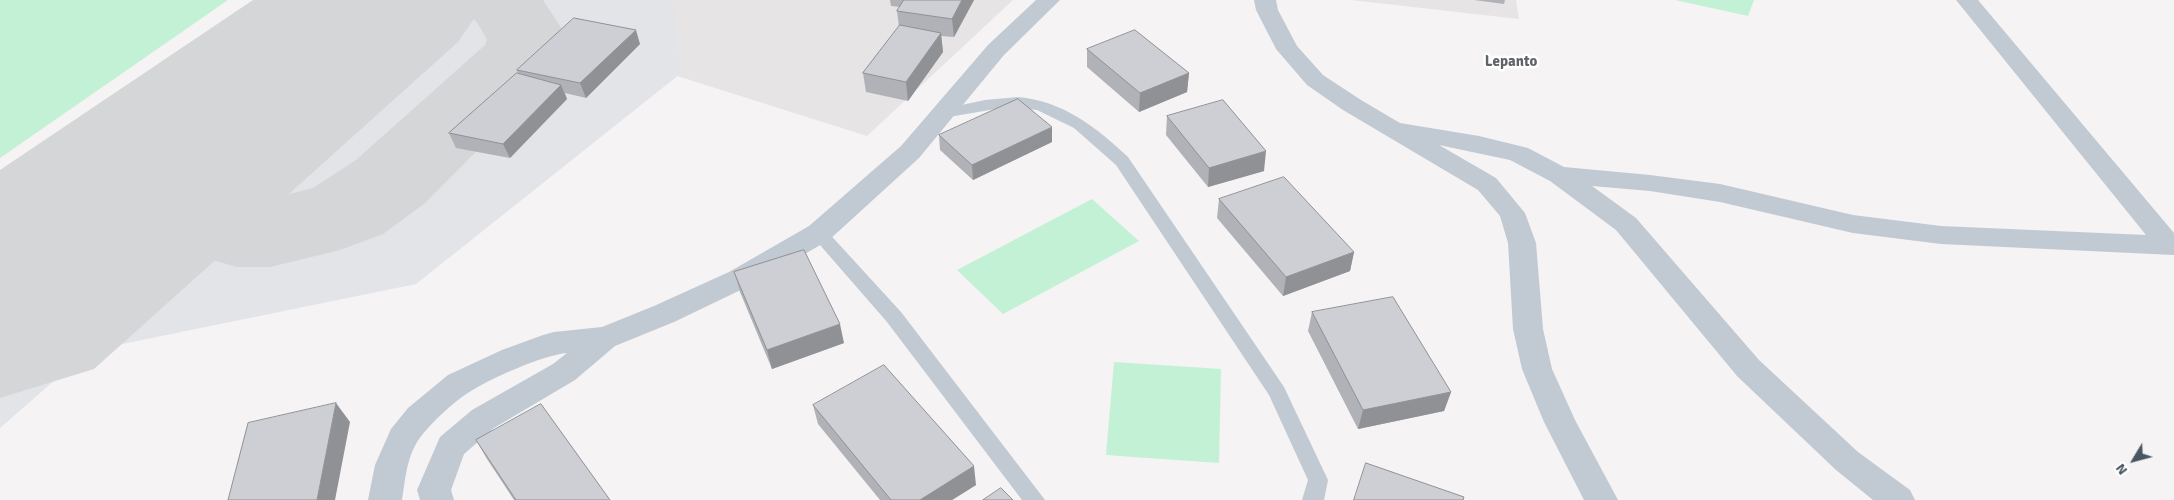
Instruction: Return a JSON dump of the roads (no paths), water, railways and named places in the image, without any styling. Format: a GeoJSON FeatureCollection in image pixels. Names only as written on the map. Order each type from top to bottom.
{"type":"FeatureCollection","features":[{"type":"Feature","properties":{"kind":"street"},"geometry":{"type":"LineString","coordinates":[[385,500],[392,465],[402,438],[419,417],[459,383],[514,358],[554,343],[605,338],[664,314],[739,280],[819,233],[910,152],[996,50],[1049,0]]}},
{"type":"Feature","properties":{"kind":"street"},"geometry":{"type":"LineString","coordinates":[[1265,0],[1267,10],[1287,49],[1315,80],[1352,105],[1398,130],[1487,184],[1512,213],[1522,243],[1528,329],[1537,369],[1560,422],[1601,500]]}},
{"type":"Feature","properties":{"kind":"street"},"geometry":{"type":"LineString","coordinates":[[1967,0],[2171,245]]}},
{"type":"Feature","properties":{"kind":"street"},"geometry":{"type":"LineString","coordinates":[[1398,130],[1479,144],[1520,154],[1559,175],[1626,224],[1748,368],[1847,461],[1898,500]]}},
{"type":"Feature","properties":{"kind":"street"},"geometry":{"type":"LineString","coordinates":[[1559,175],[1650,183],[1720,193],[1852,224],[1941,235],[2171,245]]}},
{"type":"Feature","properties":{"kind":"street"},"geometry":{"type":"LineString","coordinates":[[438,500],[434,490],[451,446],[483,419],[564,372],[605,338]]}},
{"type":"Feature","properties":{"kind":"lane"},"geometry":{"type":"LineString","coordinates":[[943,113],[1002,103],[1028,103],[1063,115],[1092,133],[1122,161],[1277,392],[1318,480],[1314,500]]}},
{"type":"Feature","properties":{"kind":"lane"},"geometry":{"type":"LineString","coordinates":[[819,233],[894,317],[1034,500]]}},
{"type":"Feature","properties":{"kind":"district","name":"Lepanto"},"geometry":{"type":"Point","coordinates":[1511,62]}}]}
